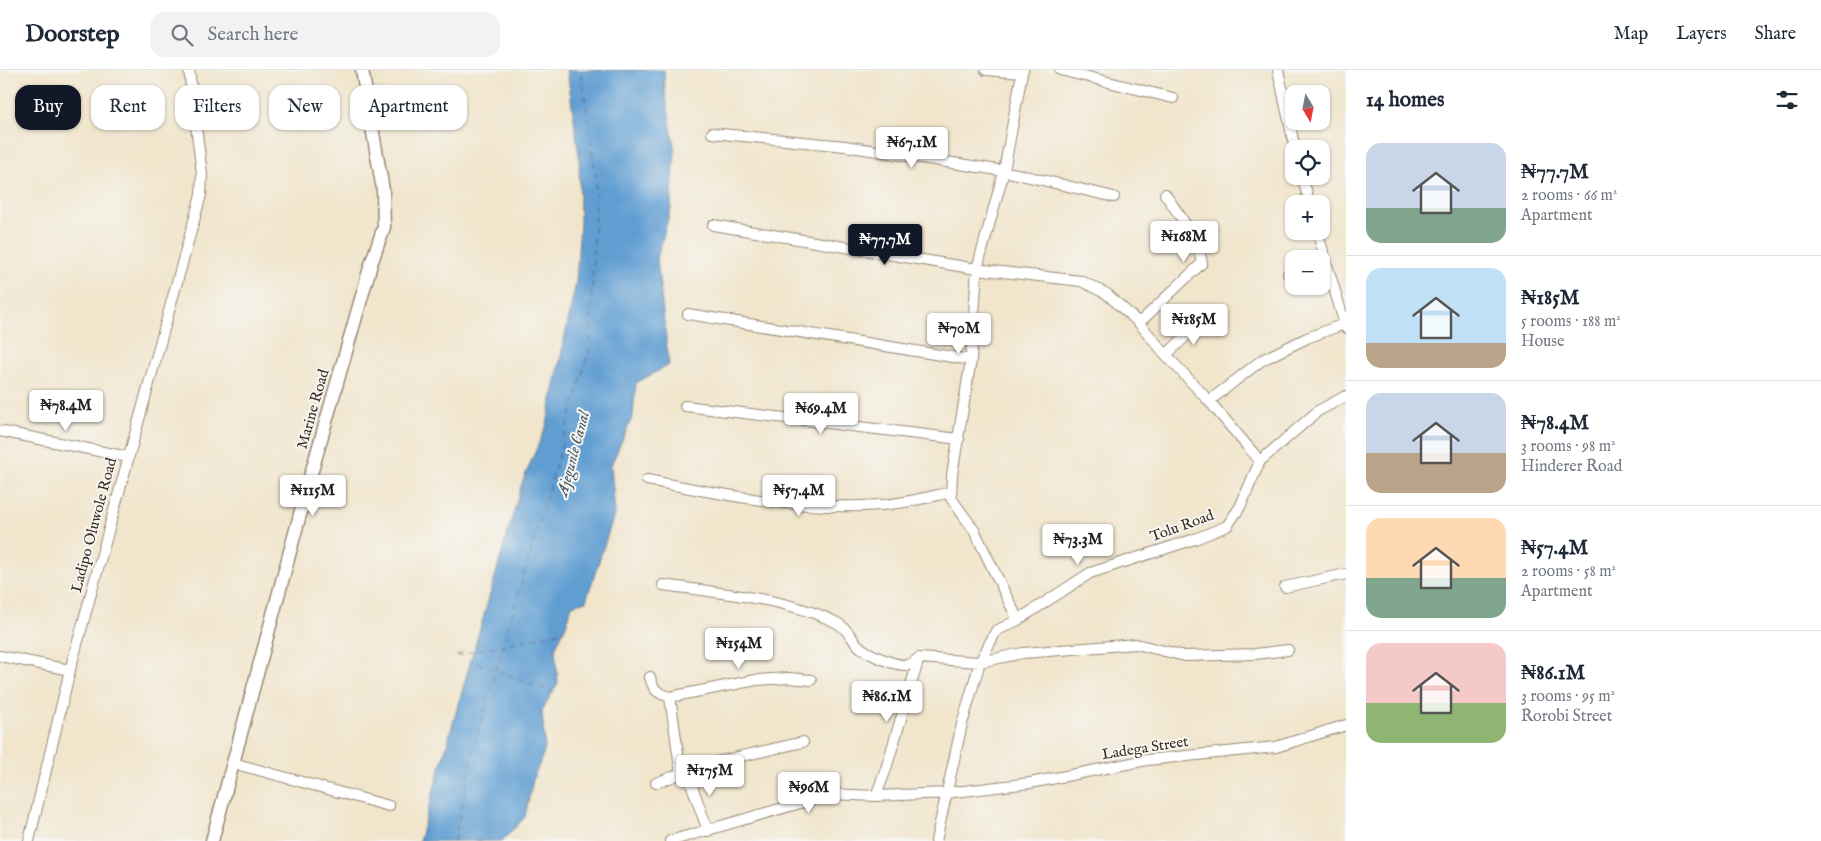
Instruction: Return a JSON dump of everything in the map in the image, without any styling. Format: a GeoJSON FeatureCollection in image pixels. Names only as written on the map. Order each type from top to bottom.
{"type":"FeatureCollection","features":[{"type":"Feature","properties":{"kind":"street","name":"Ladipo Oluwole Road"},"geometry":{"type":"LineString","coordinates":[[29,841],[70,670],[201,195],[202,174],[189,70]]}},
{"type":"Feature","properties":{"kind":"street","name":"Marine Road"},"geometry":{"type":"LineString","coordinates":[[212,841],[309,481],[371,264],[384,228],[383,190],[362,70]]}},
{"type":"Feature","properties":{"kind":"street"},"geometry":{"type":"LineString","coordinates":[[986,70],[1023,72],[1004,171],[976,269],[971,360],[950,498],[974,530],[1018,620]]}},
{"type":"Feature","properties":{"kind":"street"},"geometry":{"type":"LineString","coordinates":[[1060,70],[1173,98]]}},
{"type":"Feature","properties":{"kind":"street"},"geometry":{"type":"LineString","coordinates":[[1278,70],[1293,140]]}},
{"type":"Feature","properties":{"kind":"street"},"geometry":{"type":"LineString","coordinates":[[712,132],[845,146],[1004,171],[1114,197]]}},
{"type":"Feature","properties":{"kind":"street"},"geometry":{"type":"LineString","coordinates":[[1139,323],[1202,263],[1196,243],[1165,194]]}},
{"type":"Feature","properties":{"kind":"street"},"geometry":{"type":"LineString","coordinates":[[712,225],[976,269],[1081,281],[1106,294],[1139,323],[1260,461]]}},
{"type":"Feature","properties":{"kind":"street"},"geometry":{"type":"LineString","coordinates":[[1209,401],[1262,360],[1307,338],[1345,326],[1330,281]]}},
{"type":"Feature","properties":{"kind":"street"},"geometry":{"type":"LineString","coordinates":[[688,314],[971,360]]}},
{"type":"Feature","properties":{"kind":"street"},"geometry":{"type":"LineString","coordinates":[[1166,355],[1205,318]]}},
{"type":"Feature","properties":{"kind":"street","name":"Tolu Road"},"geometry":{"type":"LineString","coordinates":[[936,841],[962,724],[980,662],[996,631],[1018,620],[1090,573],[1227,526],[1240,507],[1260,461],[1318,410],[1346,396]]}},
{"type":"Feature","properties":{"kind":"street"},"geometry":{"type":"LineString","coordinates":[[685,406],[959,439]]}},
{"type":"Feature","properties":{"kind":"street"},"geometry":{"type":"LineString","coordinates":[[0,431],[128,457]]}},
{"type":"Feature","properties":{"kind":"street"},"geometry":{"type":"LineString","coordinates":[[647,480],[756,501],[821,506],[883,505],[951,492]]}},
{"type":"Feature","properties":{"kind":"street"},"geometry":{"type":"LineString","coordinates":[[1285,586],[1346,574]]}},
{"type":"Feature","properties":{"kind":"street"},"geometry":{"type":"LineString","coordinates":[[663,585],[779,603],[824,617],[840,624],[858,646],[868,654],[900,665],[909,665],[919,658],[980,662],[1023,653],[1136,644],[1185,656],[1255,654],[1288,650]]}},
{"type":"Feature","properties":{"kind":"street"},"geometry":{"type":"LineString","coordinates":[[0,656],[70,670]]}},
{"type":"Feature","properties":{"kind":"street"},"geometry":{"type":"LineString","coordinates":[[876,796],[886,769],[919,658]]}},
{"type":"Feature","properties":{"kind":"street"},"geometry":{"type":"LineString","coordinates":[[650,677],[653,688],[658,693],[670,697],[756,680],[789,678],[811,680]]}},
{"type":"Feature","properties":{"kind":"street"},"geometry":{"type":"LineString","coordinates":[[670,697],[684,773],[708,831]]}},
{"type":"Feature","properties":{"kind":"street","name":"Ladega Street"},"geometry":{"type":"LineString","coordinates":[[670,841],[831,794],[876,796],[947,794],[1030,783],[1146,760],[1276,747],[1346,725]]}},
{"type":"Feature","properties":{"kind":"street"},"geometry":{"type":"LineString","coordinates":[[656,783],[703,765],[803,742]]}},
{"type":"Feature","properties":{"kind":"street"},"geometry":{"type":"LineString","coordinates":[[233,763],[389,806]]}},
{"type":"Feature","properties":{"kind":"water","name":"Ajegunle Canal"},"geometry":{"type":"Polygon","coordinates":[[[567,70],[664,70],[665,91],[675,151],[671,208],[657,259],[669,365],[636,383],[633,416],[611,465],[615,512],[586,601],[572,605],[566,625],[555,649],[558,683],[542,710],[545,749],[533,780],[525,817],[502,841],[419,841],[522,483],[547,424],[576,282],[580,222],[579,156],[567,70]]]}},
{"type":"Feature","properties":{"kind":"ferry route"},"geometry":{"type":"LineString","coordinates":[[454,841],[477,735],[590,348],[596,176],[581,70]]}},
{"type":"Feature","properties":{"kind":"ferry route"},"geometry":{"type":"LineString","coordinates":[[457,655],[561,632]]}},
{"type":"Feature","properties":{"kind":"ferry route"},"geometry":{"type":"LineString","coordinates":[[457,655],[554,693]]}}]}
